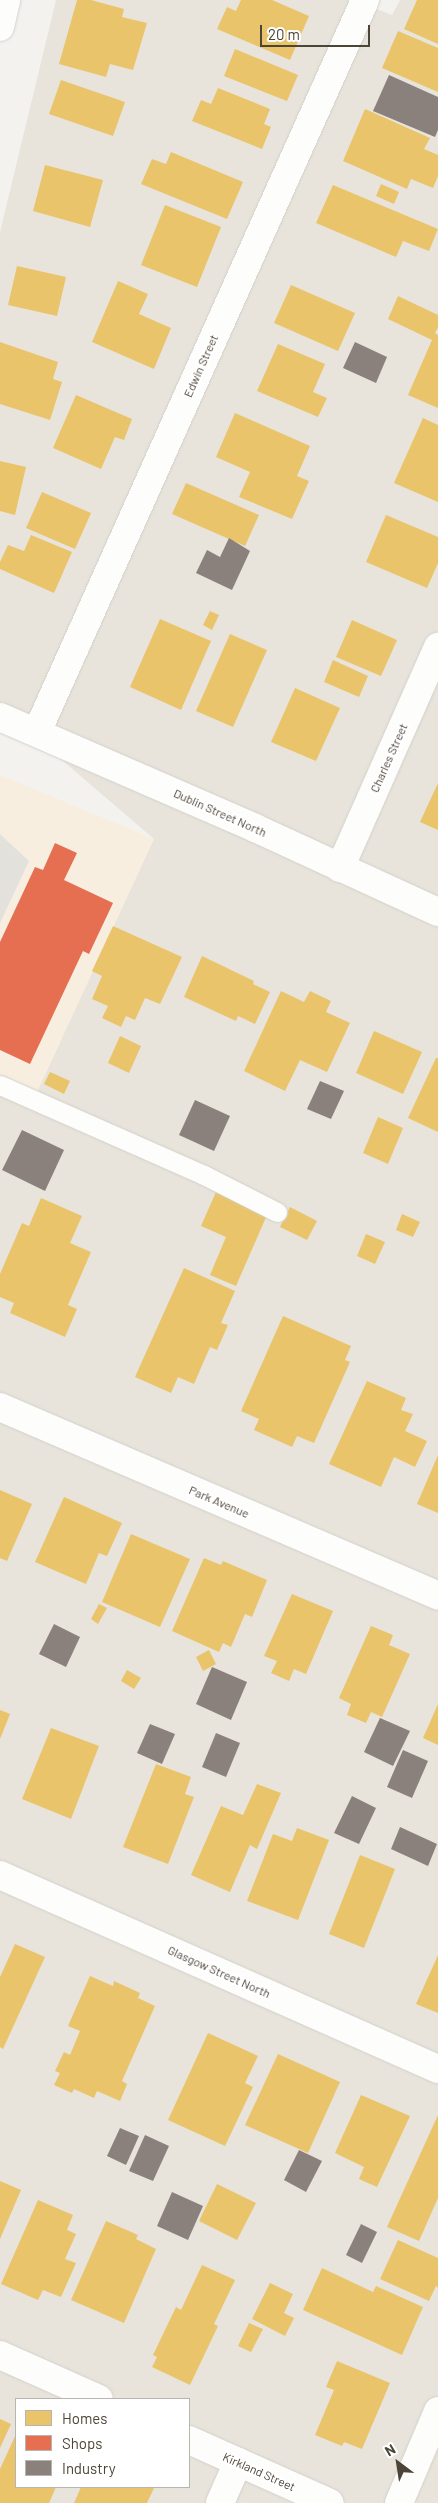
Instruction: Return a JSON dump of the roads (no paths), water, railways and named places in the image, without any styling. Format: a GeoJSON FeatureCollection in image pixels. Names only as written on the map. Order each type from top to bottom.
{"type":"FeatureCollection","features":[{"type":"Feature","properties":{"kind":"street"},"geometry":{"type":"LineString","coordinates":[[0,27],[6,0]]}},
{"type":"Feature","properties":{"kind":"street","name":"Edwin Street"},"geometry":{"type":"LineString","coordinates":[[37,732],[365,0]]}},
{"type":"Feature","properties":{"kind":"street","name":"Charles Street"},"geometry":{"type":"LineString","coordinates":[[340,868],[438,648]]}},
{"type":"Feature","properties":{"kind":"street","name":"Dublin Street North"},"geometry":{"type":"LineString","coordinates":[[0,717],[438,912]]}},
{"type":"Feature","properties":{"kind":"street","name":"Park Avenue"},"geometry":{"type":"LineString","coordinates":[[0,1407],[438,1596]]}},
{"type":"Feature","properties":{"kind":"street","name":"Glasgow Street North"},"geometry":{"type":"LineString","coordinates":[[0,1875],[438,2069]]}},
{"type":"Feature","properties":{"kind":"street"},"geometry":{"type":"LineString","coordinates":[[0,2355],[97,2398]]}},
{"type":"Feature","properties":{"kind":"street"},"geometry":{"type":"LineString","coordinates":[[399,2503],[438,2411]]}},
{"type":"Feature","properties":{"kind":"street","name":"Kirkland Street"},"geometry":{"type":"LineString","coordinates":[[190,2440],[330,2503]]}},
{"type":"Feature","properties":{"kind":"street"},"geometry":{"type":"LineString","coordinates":[[220,2503],[238,2462]]}},
{"type":"Feature","properties":{"kind":"lane"},"geometry":{"type":"LineString","coordinates":[[0,1085],[204,1175],[277,1212]]}}]}
